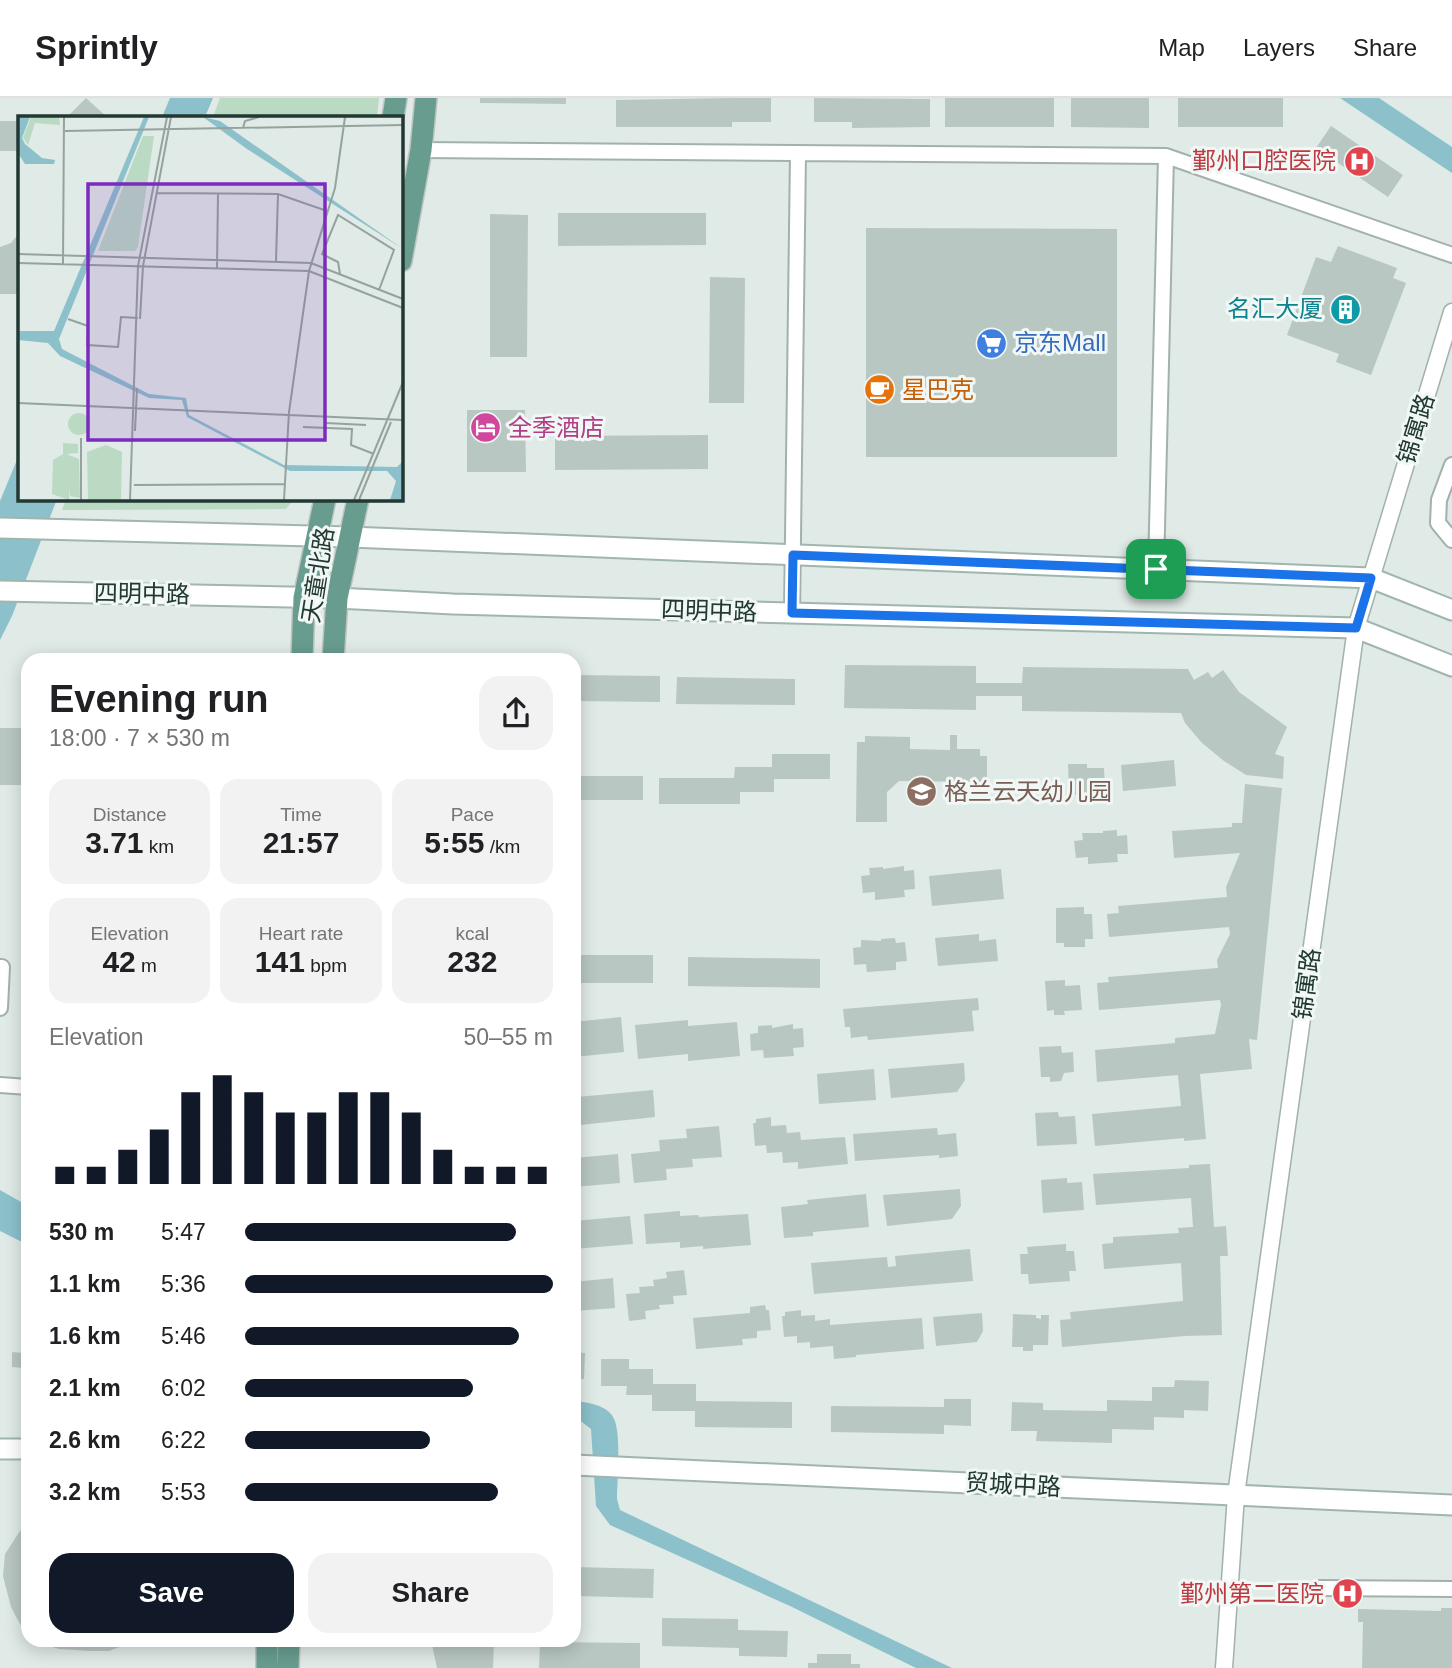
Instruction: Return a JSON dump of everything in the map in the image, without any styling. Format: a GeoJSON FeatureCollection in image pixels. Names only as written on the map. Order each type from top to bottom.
{"type":"FeatureCollection","features":[{"type":"Feature","properties":{"kind":"main road"},"geometry":{"type":"LineString","coordinates":[[393,116],[396,98]]}},
{"type":"Feature","properties":{"kind":"main road"},"geometry":{"type":"LineString","coordinates":[[402,255],[421,150],[426,98]]}},
{"type":"Feature","properties":{"kind":"main road"},"geometry":{"type":"LineString","coordinates":[[302,653],[304,598],[325,500]]}},
{"type":"Feature","properties":{"kind":"main road","name":"天童北路"},"geometry":{"type":"LineString","coordinates":[[333,653],[337,598],[358,500]]}},
{"type":"Feature","properties":{"kind":"main road"},"geometry":{"type":"LineString","coordinates":[[0,528],[350,537],[1371,578],[1452,610]]}},
{"type":"Feature","properties":{"kind":"main road","name":"四明中路"},"geometry":{"type":"LineString","coordinates":[[0,591],[337,598],[1356,628],[1452,666]]}},
{"type":"Feature","properties":{"kind":"main road"},"geometry":{"type":"LineString","coordinates":[[0,1449],[21,1449]]}},
{"type":"Feature","properties":{"kind":"main road","name":"贸城中路"},"geometry":{"type":"LineString","coordinates":[[581,1465],[1452,1505]]}},
{"type":"Feature","properties":{"kind":"main road"},"geometry":{"type":"LineString","coordinates":[[267,1647],[267,1668]]}},
{"type":"Feature","properties":{"kind":"main road"},"geometry":{"type":"LineString","coordinates":[[288,1668],[289,1647]]}},
{"type":"Feature","properties":{"kind":"street"},"geometry":{"type":"LineString","coordinates":[[421,150],[1166,156],[1452,256]]}},
{"type":"Feature","properties":{"kind":"street"},"geometry":{"type":"LineString","coordinates":[[792,613],[799,153]]}},
{"type":"Feature","properties":{"kind":"street"},"geometry":{"type":"LineString","coordinates":[[1156,569],[1166,156]]}},
{"type":"Feature","properties":{"kind":"street","name":"锦寓路"},"geometry":{"type":"LineString","coordinates":[[1224,1668],[1236,1495],[1356,628],[1452,312]]}},
{"type":"Feature","properties":{"kind":"street"},"geometry":{"type":"LineString","coordinates":[[1452,465],[1438,500],[1438,523],[1452,540]]}},
{"type":"Feature","properties":{"kind":"street"},"geometry":{"type":"LineString","coordinates":[[0,967],[0,1008]]}},
{"type":"Feature","properties":{"kind":"street"},"geometry":{"type":"LineString","coordinates":[[0,1085],[21,1086]]}},
{"type":"Feature","properties":{"kind":"street"},"geometry":{"type":"LineString","coordinates":[[1319,1588],[1452,1590]]}},
{"type":"Feature","properties":{"kind":"green space"},"geometry":{"type":"Polygon","coordinates":[[[220,98],[379,98],[377,116],[213,116],[220,98]]]}},
{"type":"Feature","properties":{"kind":"green space"},"geometry":{"type":"Polygon","coordinates":[[[66,500],[293,500],[286,509],[62,510],[66,500]]]}},
{"type":"Feature","properties":{"kind":"water"},"geometry":{"type":"Polygon","coordinates":[[[170,98],[213,98],[205,116],[162,116],[170,98]]]}},
{"type":"Feature","properties":{"kind":"water"},"geometry":{"type":"Polygon","coordinates":[[[1340,98],[1379,98],[1452,147],[1452,173],[1340,98]]]}},
{"type":"Feature","properties":{"kind":"water"},"geometry":{"type":"Polygon","coordinates":[[[18,457],[18,500],[57,500],[12,616],[0,640],[0,501],[18,457]]]}},
{"type":"Feature","properties":{"kind":"water"},"geometry":{"type":"Polygon","coordinates":[[[0,1190],[21,1202],[21,1242],[0,1231],[0,1190]]]}},
{"type":"Feature","properties":{"kind":"water"},"geometry":{"type":"Polygon","coordinates":[[[581,1402],[601,1407],[610,1413],[616,1424],[617,1499],[620,1510],[952,1668],[916,1668],[790,1606],[610,1525],[596,1506],[591,1429],[581,1421],[581,1402]]]}},
{"type":"Feature","properties":{"kind":"building"},"geometry":{"type":"Polygon","coordinates":[[[86,98],[106,116],[68,116],[86,98]]]}},
{"type":"Feature","properties":{"kind":"building"},"geometry":{"type":"Polygon","coordinates":[[[480,98],[566,98],[566,104],[480,103],[480,98]]]}},
{"type":"Feature","properties":{"kind":"building"},"geometry":{"type":"Polygon","coordinates":[[[771,98],[771,122],[732,122],[732,127],[616,127],[616,100],[771,98]]]}},
{"type":"Feature","properties":{"kind":"building"},"geometry":{"type":"Polygon","coordinates":[[[814,98],[930,99],[930,127],[852,128],[852,122],[814,122],[814,98]]]}},
{"type":"Feature","properties":{"kind":"building"},"geometry":{"type":"Polygon","coordinates":[[[945,98],[1054,98],[1054,127],[945,127],[945,98]]]}},
{"type":"Feature","properties":{"kind":"building"},"geometry":{"type":"Polygon","coordinates":[[[1071,98],[1149,98],[1149,128],[1071,127],[1071,98]]]}},
{"type":"Feature","properties":{"kind":"building"},"geometry":{"type":"Polygon","coordinates":[[[1178,98],[1283,98],[1283,127],[1178,127],[1178,98]]]}},
{"type":"Feature","properties":{"kind":"building"},"geometry":{"type":"Polygon","coordinates":[[[0,121],[18,121],[18,151],[0,151],[0,121]]]}},
{"type":"Feature","properties":{"kind":"building","name":"鄞州口腔医院"},"geometry":{"type":"Polygon","coordinates":[[[1331,126],[1403,175],[1388,197],[1316,148],[1331,126]]]}},
{"type":"Feature","properties":{"kind":"building"},"geometry":{"type":"Polygon","coordinates":[[[558,213],[706,213],[706,245],[558,246],[558,213]]]}},
{"type":"Feature","properties":{"kind":"building"},"geometry":{"type":"Polygon","coordinates":[[[490,214],[528,215],[527,357],[490,357],[490,214]]]}},
{"type":"Feature","properties":{"kind":"building","name":"京东Mall"},"geometry":{"type":"Polygon","coordinates":[[[866,228],[1117,229],[1117,457],[866,457],[866,228]]]}},
{"type":"Feature","properties":{"kind":"building"},"geometry":{"type":"Polygon","coordinates":[[[18,234],[18,294],[0,294],[0,247],[11,243],[18,234]]]}},
{"type":"Feature","properties":{"kind":"building","name":"名汇大厦"},"geometry":{"type":"Polygon","coordinates":[[[1338,246],[1397,268],[1393,278],[1406,283],[1371,375],[1336,362],[1339,354],[1287,335],[1316,257],[1331,262],[1338,246]]]}},
{"type":"Feature","properties":{"kind":"building"},"geometry":{"type":"Polygon","coordinates":[[[710,277],[745,278],[744,403],[709,403],[710,277]]]}},
{"type":"Feature","properties":{"kind":"building"},"geometry":{"type":"Polygon","coordinates":[[[467,410],[525,410],[526,472],[467,472],[467,410]]]}},
{"type":"Feature","properties":{"kind":"building"},"geometry":{"type":"Polygon","coordinates":[[[708,435],[708,469],[555,470],[555,436],[708,435]]]}},
{"type":"Feature","properties":{"kind":"building"},"geometry":{"type":"Polygon","coordinates":[[[845,665],[976,666],[976,683],[1022,683],[1023,667],[1188,669],[1194,680],[1208,672],[1212,678],[1223,670],[1239,692],[1287,727],[1275,754],[1284,757],[1283,779],[1246,775],[1224,761],[1202,743],[1185,723],[1181,713],[1022,711],[1022,696],[976,696],[976,710],[844,708],[845,665]]]}},
{"type":"Feature","properties":{"kind":"building"},"geometry":{"type":"Polygon","coordinates":[[[581,675],[660,676],[660,702],[581,701],[581,675]]]}},
{"type":"Feature","properties":{"kind":"building"},"geometry":{"type":"Polygon","coordinates":[[[677,677],[795,679],[795,705],[676,704],[677,677]]]}},
{"type":"Feature","properties":{"kind":"building"},"geometry":{"type":"Polygon","coordinates":[[[0,728],[21,728],[21,785],[0,785],[0,728]]]}},
{"type":"Feature","properties":{"kind":"building"},"geometry":{"type":"Polygon","coordinates":[[[950,735],[957,735],[957,749],[980,749],[980,756],[987,756],[987,782],[899,781],[887,792],[887,822],[856,822],[857,742],[865,742],[865,736],[910,737],[910,749],[950,750],[950,735]]]}},
{"type":"Feature","properties":{"kind":"building"},"geometry":{"type":"Polygon","coordinates":[[[772,754],[830,754],[830,779],[774,779],[774,792],[740,792],[740,804],[659,804],[659,778],[734,778],[735,767],[772,767],[772,754]]]}},
{"type":"Feature","properties":{"kind":"building"},"geometry":{"type":"Polygon","coordinates":[[[1174,760],[1176,786],[1123,791],[1121,765],[1174,760]]]}},
{"type":"Feature","properties":{"kind":"building"},"geometry":{"type":"Polygon","coordinates":[[[1068,764],[1104,768],[1105,793],[1069,795],[1068,764]]]}},
{"type":"Feature","properties":{"kind":"building"},"geometry":{"type":"Polygon","coordinates":[[[581,776],[643,776],[643,800],[581,800],[581,776]]]}},
{"type":"Feature","properties":{"kind":"building"},"geometry":{"type":"Polygon","coordinates":[[[1245,784],[1282,788],[1257,1040],[1249,1039],[1252,1069],[1200,1074],[1206,1139],[1184,1141],[1184,1138],[1095,1146],[1092,1114],[1181,1106],[1178,1075],[1097,1082],[1095,1050],[1175,1043],[1175,1038],[1215,1034],[1221,1005],[1220,1000],[1099,1010],[1097,983],[1109,982],[1108,977],[1218,968],[1217,960],[1230,934],[1229,927],[1109,937],[1107,914],[1119,913],[1118,906],[1227,897],[1226,887],[1240,853],[1174,858],[1172,831],[1232,827],[1232,823],[1242,823],[1245,784]]]}},
{"type":"Feature","properties":{"kind":"building"},"geometry":{"type":"Polygon","coordinates":[[[1117,830],[1117,836],[1127,835],[1128,854],[1117,854],[1118,862],[1088,864],[1088,857],[1076,858],[1074,841],[1083,840],[1082,833],[1117,830]]]}},
{"type":"Feature","properties":{"kind":"building"},"geometry":{"type":"Polygon","coordinates":[[[904,866],[904,871],[914,870],[915,889],[904,890],[905,897],[875,900],[875,892],[863,893],[861,876],[870,875],[869,868],[904,866]]]}},
{"type":"Feature","properties":{"kind":"building"},"geometry":{"type":"Polygon","coordinates":[[[1001,869],[1004,899],[932,906],[929,876],[1001,869]]]}},
{"type":"Feature","properties":{"kind":"building"},"geometry":{"type":"Polygon","coordinates":[[[1084,907],[1084,914],[1092,914],[1093,939],[1085,939],[1085,947],[1064,947],[1064,943],[1056,943],[1056,908],[1084,907]]]}},
{"type":"Feature","properties":{"kind":"building"},"geometry":{"type":"Polygon","coordinates":[[[979,934],[979,941],[996,939],[998,961],[938,966],[935,938],[979,934]]]}},
{"type":"Feature","properties":{"kind":"building"},"geometry":{"type":"Polygon","coordinates":[[[895,938],[896,943],[905,942],[907,961],[896,962],[896,970],[867,972],[866,964],[854,965],[853,948],[861,947],[861,940],[881,941],[895,938]]]}},
{"type":"Feature","properties":{"kind":"building"},"geometry":{"type":"Polygon","coordinates":[[[581,955],[653,955],[653,983],[581,983],[581,955]]]}},
{"type":"Feature","properties":{"kind":"building"},"geometry":{"type":"Polygon","coordinates":[[[688,957],[820,959],[820,988],[688,986],[688,957]]]}},
{"type":"Feature","properties":{"kind":"building"},"geometry":{"type":"Polygon","coordinates":[[[1065,980],[1065,986],[1080,985],[1082,1010],[1064,1011],[1065,1015],[1054,1015],[1054,1010],[1047,1011],[1045,981],[1065,980]]]}},
{"type":"Feature","properties":{"kind":"building"},"geometry":{"type":"Polygon","coordinates":[[[978,998],[979,1010],[972,1011],[974,1031],[868,1040],[867,1036],[851,1038],[850,1027],[845,1027],[843,1009],[978,998]]]}},
{"type":"Feature","properties":{"kind":"building"},"geometry":{"type":"Polygon","coordinates":[[[621,1017],[624,1052],[581,1056],[581,1021],[621,1017]]]}},
{"type":"Feature","properties":{"kind":"building"},"geometry":{"type":"Polygon","coordinates":[[[688,1020],[688,1026],[737,1022],[740,1056],[688,1061],[688,1054],[638,1059],[635,1025],[688,1020]]]}},
{"type":"Feature","properties":{"kind":"building"},"geometry":{"type":"Polygon","coordinates":[[[793,1024],[793,1029],[803,1028],[804,1047],[793,1048],[794,1056],[764,1058],[763,1050],[751,1051],[750,1034],[758,1033],[758,1026],[772,1025],[772,1028],[793,1024]]]}},
{"type":"Feature","properties":{"kind":"building"},"geometry":{"type":"Polygon","coordinates":[[[1061,1046],[1062,1053],[1073,1052],[1074,1072],[1064,1073],[1061,1081],[1050,1082],[1050,1077],[1041,1077],[1039,1047],[1061,1046]]]}},
{"type":"Feature","properties":{"kind":"building"},"geometry":{"type":"Polygon","coordinates":[[[964,1063],[965,1080],[957,1092],[891,1098],[888,1069],[964,1063]]]}},
{"type":"Feature","properties":{"kind":"building"},"geometry":{"type":"Polygon","coordinates":[[[874,1069],[876,1100],[819,1104],[817,1074],[874,1069]]]}},
{"type":"Feature","properties":{"kind":"building"},"geometry":{"type":"Polygon","coordinates":[[[653,1090],[655,1117],[581,1125],[581,1097],[653,1090]]]}},
{"type":"Feature","properties":{"kind":"building"},"geometry":{"type":"Polygon","coordinates":[[[1058,1112],[1059,1117],[1075,1116],[1077,1144],[1037,1146],[1035,1113],[1058,1112]]]}},
{"type":"Feature","properties":{"kind":"building"},"geometry":{"type":"Polygon","coordinates":[[[771,1117],[771,1126],[786,1125],[787,1133],[800,1132],[801,1140],[845,1137],[848,1164],[798,1169],[798,1162],[783,1163],[782,1152],[767,1153],[766,1145],[755,1146],[753,1123],[756,1123],[756,1119],[771,1117]]]}},
{"type":"Feature","properties":{"kind":"building"},"geometry":{"type":"Polygon","coordinates":[[[719,1126],[722,1157],[692,1159],[693,1167],[666,1169],[667,1180],[634,1183],[631,1154],[660,1151],[659,1140],[687,1138],[686,1129],[719,1126]]]}},
{"type":"Feature","properties":{"kind":"building"},"geometry":{"type":"Polygon","coordinates":[[[937,1128],[938,1135],[956,1133],[958,1156],[855,1161],[853,1134],[937,1128]]]}},
{"type":"Feature","properties":{"kind":"building"},"geometry":{"type":"Polygon","coordinates":[[[618,1154],[620,1183],[581,1186],[581,1157],[618,1154]]]}},
{"type":"Feature","properties":{"kind":"building"},"geometry":{"type":"Polygon","coordinates":[[[1210,1164],[1214,1227],[1226,1226],[1228,1256],[1220,1256],[1222,1335],[1062,1347],[1060,1320],[1071,1319],[1070,1312],[1183,1301],[1181,1263],[1104,1269],[1102,1244],[1113,1243],[1113,1237],[1179,1233],[1178,1228],[1193,1227],[1191,1198],[1096,1205],[1093,1174],[1189,1168],[1189,1165],[1210,1164]]]}},
{"type":"Feature","properties":{"kind":"building"},"geometry":{"type":"Polygon","coordinates":[[[1067,1178],[1067,1183],[1082,1182],[1084,1210],[1043,1213],[1041,1180],[1067,1178]]]}},
{"type":"Feature","properties":{"kind":"building"},"geometry":{"type":"Polygon","coordinates":[[[960,1189],[961,1206],[952,1219],[887,1226],[883,1195],[960,1189]]]}},
{"type":"Feature","properties":{"kind":"building"},"geometry":{"type":"Polygon","coordinates":[[[866,1194],[869,1227],[813,1232],[813,1236],[784,1238],[781,1207],[808,1204],[807,1200],[866,1194]]]}},
{"type":"Feature","properties":{"kind":"building"},"geometry":{"type":"Polygon","coordinates":[[[680,1211],[680,1216],[699,1217],[748,1214],[751,1245],[703,1249],[703,1246],[680,1248],[680,1242],[646,1244],[644,1214],[680,1211]]]}},
{"type":"Feature","properties":{"kind":"building"},"geometry":{"type":"Polygon","coordinates":[[[630,1216],[633,1244],[581,1248],[581,1220],[630,1216]]]}},
{"type":"Feature","properties":{"kind":"building"},"geometry":{"type":"Polygon","coordinates":[[[1066,1244],[1066,1251],[1074,1251],[1076,1271],[1069,1271],[1070,1281],[1029,1284],[1028,1274],[1021,1274],[1020,1254],[1028,1254],[1027,1247],[1066,1244]]]}},
{"type":"Feature","properties":{"kind":"building"},"geometry":{"type":"Polygon","coordinates":[[[970,1249],[973,1281],[814,1294],[811,1263],[887,1257],[888,1267],[896,1266],[895,1256],[970,1249]]]}},
{"type":"Feature","properties":{"kind":"building"},"geometry":{"type":"Polygon","coordinates":[[[684,1270],[687,1295],[673,1296],[674,1304],[659,1305],[660,1309],[645,1311],[646,1319],[629,1321],[626,1294],[640,1293],[639,1287],[654,1286],[653,1280],[667,1278],[666,1272],[684,1270]]]}},
{"type":"Feature","properties":{"kind":"building"},"geometry":{"type":"Polygon","coordinates":[[[613,1278],[615,1308],[581,1310],[581,1281],[613,1278]]]}},
{"type":"Feature","properties":{"kind":"building"},"geometry":{"type":"Polygon","coordinates":[[[765,1305],[766,1310],[769,1310],[771,1330],[757,1331],[757,1338],[742,1339],[743,1345],[696,1349],[693,1318],[750,1313],[750,1307],[765,1305]]]}},
{"type":"Feature","properties":{"kind":"building"},"geometry":{"type":"Polygon","coordinates":[[[801,1310],[801,1316],[815,1315],[815,1321],[830,1319],[830,1325],[922,1318],[924,1349],[834,1359],[833,1346],[810,1348],[810,1342],[797,1343],[797,1336],[784,1337],[782,1316],[785,1316],[785,1312],[801,1310]]]}},
{"type":"Feature","properties":{"kind":"building"},"geometry":{"type":"Polygon","coordinates":[[[982,1313],[983,1331],[977,1342],[936,1346],[933,1317],[982,1313]]]}},
{"type":"Feature","properties":{"kind":"building"},"geometry":{"type":"Polygon","coordinates":[[[1013,1314],[1036,1315],[1036,1318],[1041,1319],[1041,1315],[1049,1315],[1048,1345],[1033,1345],[1033,1351],[1012,1347],[1013,1314]]]}},
{"type":"Feature","properties":{"kind":"building"},"geometry":{"type":"Polygon","coordinates":[[[12,1352],[21,1353],[21,1368],[12,1367],[12,1352]]]}},
{"type":"Feature","properties":{"kind":"building"},"geometry":{"type":"Polygon","coordinates":[[[581,1353],[585,1353],[584,1379],[581,1379],[581,1353]]]}},
{"type":"Feature","properties":{"kind":"building"},"geometry":{"type":"Polygon","coordinates":[[[601,1359],[629,1359],[629,1369],[653,1369],[653,1384],[696,1384],[696,1401],[792,1402],[792,1428],[695,1427],[695,1411],[652,1411],[652,1395],[626,1395],[627,1386],[601,1386],[601,1359]]]}},
{"type":"Feature","properties":{"kind":"building"},"geometry":{"type":"Polygon","coordinates":[[[1175,1380],[1209,1381],[1208,1411],[1184,1410],[1184,1418],[1154,1417],[1154,1430],[1112,1429],[1112,1443],[1036,1441],[1037,1431],[1011,1431],[1012,1402],[1043,1403],[1043,1410],[1107,1411],[1107,1400],[1152,1401],[1152,1387],[1174,1387],[1175,1380]]]}},
{"type":"Feature","properties":{"kind":"building"},"geometry":{"type":"Polygon","coordinates":[[[944,1399],[971,1399],[971,1426],[944,1425],[944,1434],[831,1432],[831,1406],[944,1407],[944,1399]]]}},
{"type":"Feature","properties":{"kind":"building"},"geometry":{"type":"Polygon","coordinates":[[[20,1531],[21,1625],[11,1607],[3,1576],[5,1554],[20,1531]]]}},
{"type":"Feature","properties":{"kind":"building"},"geometry":{"type":"Polygon","coordinates":[[[581,1567],[654,1569],[653,1598],[581,1596],[581,1567]]]}},
{"type":"Feature","properties":{"kind":"building"},"geometry":{"type":"Polygon","coordinates":[[[1441,1608],[1452,1608],[1452,1668],[1362,1668],[1363,1622],[1358,1622],[1358,1609],[1441,1611],[1441,1608]]]}},
{"type":"Feature","properties":{"kind":"building"},"geometry":{"type":"Polygon","coordinates":[[[662,1618],[738,1619],[738,1630],[788,1631],[787,1657],[739,1656],[739,1648],[662,1646],[662,1618]]]}},
{"type":"Feature","properties":{"kind":"building"},"geometry":{"type":"Polygon","coordinates":[[[581,1642],[640,1643],[640,1668],[539,1668],[540,1647],[581,1647],[581,1642]]]}},
{"type":"Feature","properties":{"kind":"building"},"geometry":{"type":"Polygon","coordinates":[[[52,1647],[119,1647],[109,1651],[52,1647]]]}},
{"type":"Feature","properties":{"kind":"building"},"geometry":{"type":"Polygon","coordinates":[[[432,1647],[494,1647],[493,1668],[437,1668],[432,1647]]]}},
{"type":"Feature","properties":{"kind":"building"},"geometry":{"type":"Polygon","coordinates":[[[817,1654],[851,1654],[851,1664],[860,1664],[860,1668],[808,1668],[808,1663],[817,1663],[817,1654]]]}},
{"type":"Feature","properties":{"kind":"place","name":"鄞州口腔医院"},"geometry":{"type":"Point","coordinates":[1359,161]}},
{"type":"Feature","properties":{"kind":"place","name":"名汇大厦"},"geometry":{"type":"Point","coordinates":[1346,309]}},
{"type":"Feature","properties":{"kind":"place","name":"京东Mall"},"geometry":{"type":"Point","coordinates":[991,343]}},
{"type":"Feature","properties":{"kind":"place","name":"星巴克"},"geometry":{"type":"Point","coordinates":[879,390]}},
{"type":"Feature","properties":{"kind":"place","name":"全季酒店"},"geometry":{"type":"Point","coordinates":[485,428]}},
{"type":"Feature","properties":{"kind":"place","name":"格兰云天幼儿园"},"geometry":{"type":"Point","coordinates":[921,792]}},
{"type":"Feature","properties":{"kind":"place","name":"鄞州第二医院"},"geometry":{"type":"Point","coordinates":[1347,1594]}},
{"type":"Feature","properties":{"kind":"route"},"geometry":{"type":"LineString","coordinates":[[793,555],[1156,569],[1371,578],[1356,628],[792,613],[793,555]]}}]}
